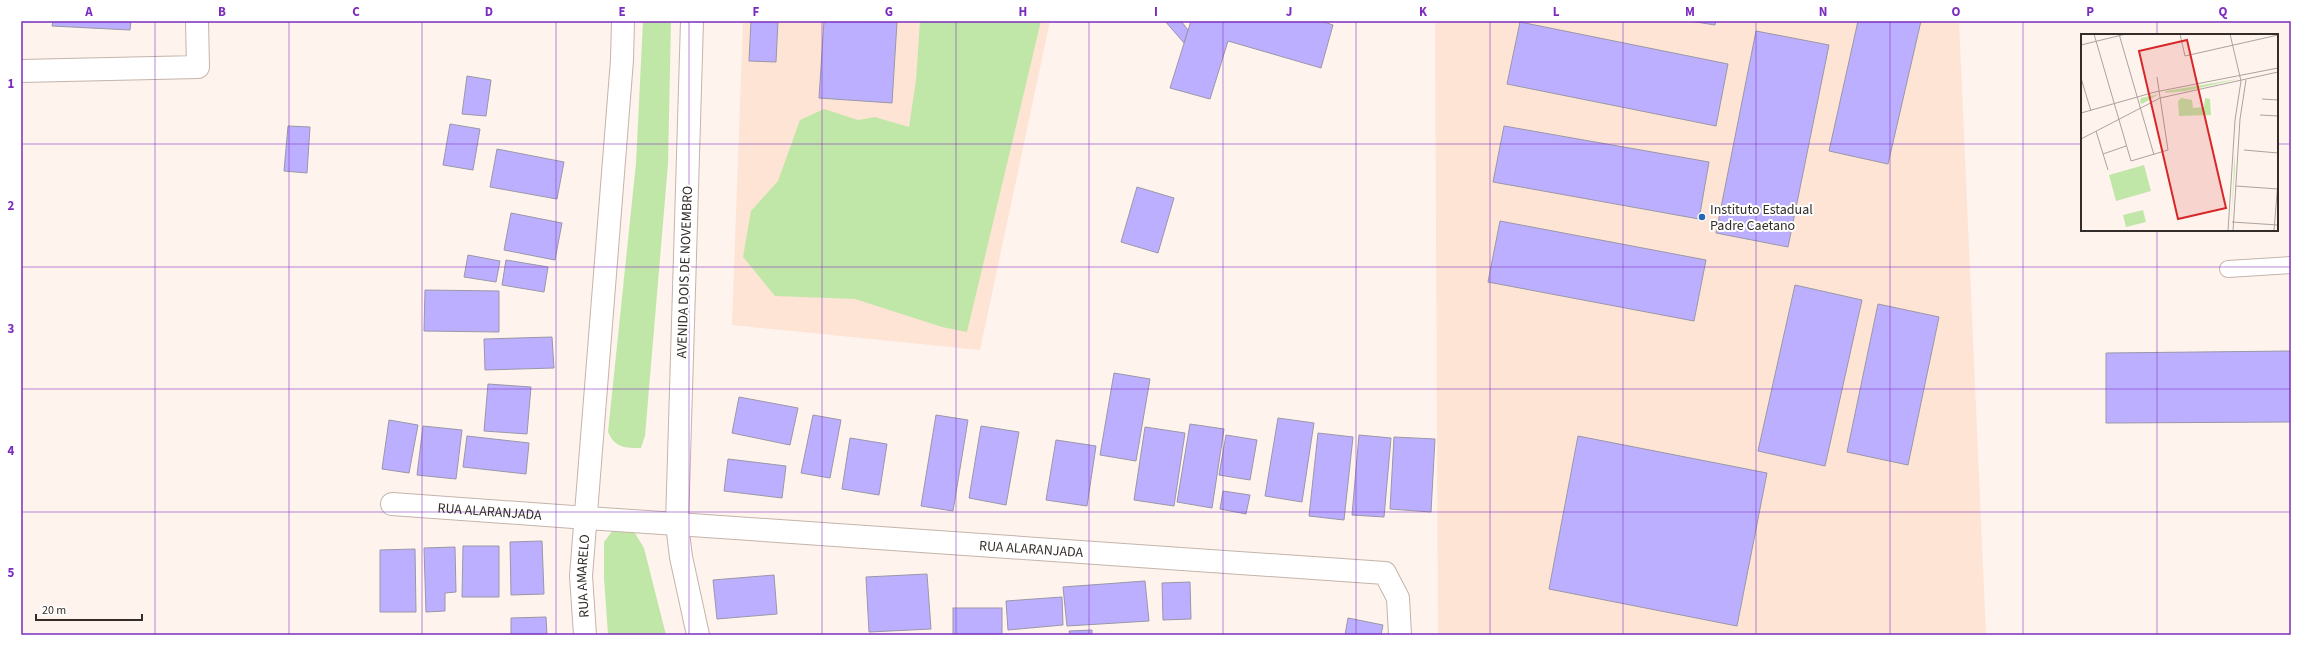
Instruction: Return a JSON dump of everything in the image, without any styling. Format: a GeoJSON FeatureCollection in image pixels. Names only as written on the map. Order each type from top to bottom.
{"type":"FeatureCollection","features":[{"type":"Feature","properties":{"kind":"street"},"geometry":{"type":"LineString","coordinates":[[21,71],[198,67],[198,21]]}},
{"type":"Feature","properties":{"kind":"street"},"geometry":{"type":"LineString","coordinates":[[587,518],[622,60],[622,21]]}},
{"type":"Feature","properties":{"kind":"street","name":"AVENIDA DOIS DE NOVEMBRO"},"geometry":{"type":"LineString","coordinates":[[692,21],[677,524],[681,557],[698,635]]}},
{"type":"Feature","properties":{"kind":"street","name":"RUA ALARANJADA"},"geometry":{"type":"LineString","coordinates":[[392,504],[1385,573],[1398,598],[1400,635]]}},
{"type":"Feature","properties":{"kind":"street","name":"RUA AMARELO"},"geometry":{"type":"LineString","coordinates":[[585,635],[581,576],[587,518]]}},
{"type":"Feature","properties":{"kind":"lane"},"geometry":{"type":"LineString","coordinates":[[2228,269],[2291,265]]}},
{"type":"Feature","properties":{"kind":"shaded area"},"geometry":{"type":"Polygon","coordinates":[[[743,21],[1050,21],[980,350],[732,325],[743,21]]]}},
{"type":"Feature","properties":{"kind":"shaded area","name":"Instituto Estadual Padre Caetano"},"geometry":{"type":"Polygon","coordinates":[[[1435,21],[1959,21],[1986,635],[1438,635],[1435,21]]]}},
{"type":"Feature","properties":{"kind":"green space"},"geometry":{"type":"Polygon","coordinates":[[[643,21],[671,21],[668,164],[645,436],[641,448],[635,448],[617,444],[608,432],[636,163],[643,21]]]}},
{"type":"Feature","properties":{"kind":"green space"},"geometry":{"type":"Polygon","coordinates":[[[920,21],[1041,21],[967,332],[942,327],[855,299],[775,296],[743,257],[751,211],[778,181],[800,120],[824,109],[858,120],[875,117],[909,127],[916,80],[920,21]]]}},
{"type":"Feature","properties":{"kind":"green space"},"geometry":{"type":"Polygon","coordinates":[[[614,529],[633,530],[644,548],[666,635],[608,635],[604,578],[604,542],[614,529]]]}},
{"type":"Feature","properties":{"kind":"building"},"geometry":{"type":"Polygon","coordinates":[[[53,21],[131,21],[130,30],[52,26],[53,21]]]}},
{"type":"Feature","properties":{"kind":"building"},"geometry":{"type":"Polygon","coordinates":[[[751,21],[778,21],[776,62],[749,61],[751,21]]]}},
{"type":"Feature","properties":{"kind":"building"},"geometry":{"type":"Polygon","coordinates":[[[824,21],[897,22],[892,103],[819,98],[824,21]]]}},
{"type":"Feature","properties":{"kind":"building"},"geometry":{"type":"Polygon","coordinates":[[[1165,21],[1181,21],[1188,30],[1184,43],[1165,21]]]}},
{"type":"Feature","properties":{"kind":"building"},"geometry":{"type":"Polygon","coordinates":[[[1191,21],[1321,21],[1333,25],[1321,68],[1228,41],[1210,99],[1170,88],[1191,21]]]}},
{"type":"Feature","properties":{"kind":"building"},"geometry":{"type":"Polygon","coordinates":[[[1690,21],[1716,21],[1715,25],[1690,21]]]}},
{"type":"Feature","properties":{"kind":"building"},"geometry":{"type":"Polygon","coordinates":[[[1858,21],[1921,21],[1888,164],[1829,151],[1858,21]]]}},
{"type":"Feature","properties":{"kind":"building"},"geometry":{"type":"Polygon","coordinates":[[[1520,22],[1728,64],[1716,126],[1507,84],[1520,22]]]}},
{"type":"Feature","properties":{"kind":"building"},"geometry":{"type":"Polygon","coordinates":[[[1756,31],[1829,45],[1788,247],[1716,233],[1756,31]]]}},
{"type":"Feature","properties":{"kind":"building"},"geometry":{"type":"Polygon","coordinates":[[[467,76],[491,80],[486,116],[462,114],[467,76]]]}},
{"type":"Feature","properties":{"kind":"building"},"geometry":{"type":"Polygon","coordinates":[[[450,124],[480,129],[473,170],[443,165],[450,124]]]}},
{"type":"Feature","properties":{"kind":"building"},"geometry":{"type":"Polygon","coordinates":[[[288,126],[310,127],[307,173],[284,171],[288,126]]]}},
{"type":"Feature","properties":{"kind":"building"},"geometry":{"type":"Polygon","coordinates":[[[1504,126],[1709,162],[1699,219],[1493,182],[1504,126]]]}},
{"type":"Feature","properties":{"kind":"building"},"geometry":{"type":"Polygon","coordinates":[[[497,149],[564,162],[557,199],[490,187],[497,149]]]}},
{"type":"Feature","properties":{"kind":"building"},"geometry":{"type":"Polygon","coordinates":[[[1137,187],[1174,198],[1158,253],[1121,242],[1137,187]]]}},
{"type":"Feature","properties":{"kind":"building"},"geometry":{"type":"Polygon","coordinates":[[[511,213],[562,223],[555,260],[504,250],[511,213]]]}},
{"type":"Feature","properties":{"kind":"building"},"geometry":{"type":"Polygon","coordinates":[[[1500,221],[1706,260],[1694,321],[1488,282],[1500,221]]]}},
{"type":"Feature","properties":{"kind":"building"},"geometry":{"type":"Polygon","coordinates":[[[468,255],[500,261],[496,282],[464,277],[468,255]]]}},
{"type":"Feature","properties":{"kind":"building"},"geometry":{"type":"Polygon","coordinates":[[[506,260],[548,267],[544,292],[502,285],[506,260]]]}},
{"type":"Feature","properties":{"kind":"building"},"geometry":{"type":"Polygon","coordinates":[[[1795,285],[1862,300],[1825,466],[1758,451],[1795,285]]]}},
{"type":"Feature","properties":{"kind":"building"},"geometry":{"type":"Polygon","coordinates":[[[425,290],[499,291],[499,332],[424,331],[425,290]]]}},
{"type":"Feature","properties":{"kind":"building"},"geometry":{"type":"Polygon","coordinates":[[[1878,304],[1939,317],[1908,465],[1847,452],[1878,304]]]}},
{"type":"Feature","properties":{"kind":"building"},"geometry":{"type":"Polygon","coordinates":[[[552,337],[554,368],[485,370],[484,339],[552,337]]]}},
{"type":"Feature","properties":{"kind":"building"},"geometry":{"type":"Polygon","coordinates":[[[2291,351],[2291,422],[2106,423],[2106,353],[2291,351]]]}},
{"type":"Feature","properties":{"kind":"building"},"geometry":{"type":"Polygon","coordinates":[[[1114,373],[1150,379],[1136,461],[1100,455],[1114,373]]]}},
{"type":"Feature","properties":{"kind":"building"},"geometry":{"type":"Polygon","coordinates":[[[488,384],[531,387],[527,434],[484,431],[488,384]]]}},
{"type":"Feature","properties":{"kind":"building"},"geometry":{"type":"Polygon","coordinates":[[[739,397],[798,408],[790,445],[732,433],[739,397]]]}},
{"type":"Feature","properties":{"kind":"building"},"geometry":{"type":"Polygon","coordinates":[[[813,415],[841,420],[830,478],[801,473],[813,415]]]}},
{"type":"Feature","properties":{"kind":"building"},"geometry":{"type":"Polygon","coordinates":[[[936,415],[968,420],[953,511],[921,506],[936,415]]]}},
{"type":"Feature","properties":{"kind":"building"},"geometry":{"type":"Polygon","coordinates":[[[1278,418],[1314,423],[1302,502],[1265,496],[1278,418]]]}},
{"type":"Feature","properties":{"kind":"building"},"geometry":{"type":"Polygon","coordinates":[[[389,420],[418,425],[409,473],[382,469],[389,420]]]}},
{"type":"Feature","properties":{"kind":"building"},"geometry":{"type":"Polygon","coordinates":[[[1190,424],[1224,429],[1212,508],[1177,502],[1190,424]]]}},
{"type":"Feature","properties":{"kind":"building"},"geometry":{"type":"Polygon","coordinates":[[[423,426],[462,430],[456,479],[417,475],[423,426]]]}},
{"type":"Feature","properties":{"kind":"building"},"geometry":{"type":"Polygon","coordinates":[[[981,426],[1019,432],[1006,505],[969,498],[981,426]]]}},
{"type":"Feature","properties":{"kind":"building"},"geometry":{"type":"Polygon","coordinates":[[[1145,427],[1185,433],[1174,506],[1134,500],[1145,427]]]}},
{"type":"Feature","properties":{"kind":"building"},"geometry":{"type":"Polygon","coordinates":[[[1318,433],[1353,437],[1344,520],[1309,516],[1318,433]]]}},
{"type":"Feature","properties":{"kind":"building"},"geometry":{"type":"Polygon","coordinates":[[[1226,435],[1257,440],[1250,480],[1219,475],[1226,435]]]}},
{"type":"Feature","properties":{"kind":"building"},"geometry":{"type":"Polygon","coordinates":[[[1359,435],[1391,438],[1384,517],[1352,515],[1359,435]]]}},
{"type":"Feature","properties":{"kind":"building"},"geometry":{"type":"Polygon","coordinates":[[[467,436],[529,443],[526,474],[463,467],[467,436]]]}},
{"type":"Feature","properties":{"kind":"building"},"geometry":{"type":"Polygon","coordinates":[[[1578,436],[1767,473],[1737,626],[1549,589],[1578,436]]]}},
{"type":"Feature","properties":{"kind":"building"},"geometry":{"type":"Polygon","coordinates":[[[1394,437],[1435,439],[1431,512],[1390,509],[1394,437]]]}},
{"type":"Feature","properties":{"kind":"building"},"geometry":{"type":"Polygon","coordinates":[[[850,438],[887,444],[879,495],[842,489],[850,438]]]}},
{"type":"Feature","properties":{"kind":"building"},"geometry":{"type":"Polygon","coordinates":[[[1056,440],[1096,446],[1087,506],[1046,500],[1056,440]]]}},
{"type":"Feature","properties":{"kind":"building"},"geometry":{"type":"Polygon","coordinates":[[[728,459],[786,466],[782,498],[724,491],[728,459]]]}},
{"type":"Feature","properties":{"kind":"building"},"geometry":{"type":"Polygon","coordinates":[[[1223,491],[1250,495],[1246,514],[1220,509],[1223,491]]]}},
{"type":"Feature","properties":{"kind":"building"},"geometry":{"type":"Polygon","coordinates":[[[542,541],[544,594],[511,595],[510,542],[542,541]]]}},
{"type":"Feature","properties":{"kind":"building"},"geometry":{"type":"Polygon","coordinates":[[[463,546],[499,546],[499,597],[462,597],[463,546]]]}},
{"type":"Feature","properties":{"kind":"building"},"geometry":{"type":"Polygon","coordinates":[[[455,547],[456,592],[445,593],[445,611],[426,612],[424,548],[455,547]]]}},
{"type":"Feature","properties":{"kind":"building"},"geometry":{"type":"Polygon","coordinates":[[[415,549],[416,612],[380,612],[380,550],[415,549]]]}},
{"type":"Feature","properties":{"kind":"building"},"geometry":{"type":"Polygon","coordinates":[[[927,574],[931,629],[869,632],[866,577],[927,574]]]}},
{"type":"Feature","properties":{"kind":"building"},"geometry":{"type":"Polygon","coordinates":[[[774,575],[777,614],[717,619],[713,580],[774,575]]]}},
{"type":"Feature","properties":{"kind":"building"},"geometry":{"type":"Polygon","coordinates":[[[1145,581],[1149,621],[1067,626],[1063,587],[1145,581]]]}},
{"type":"Feature","properties":{"kind":"building"},"geometry":{"type":"Polygon","coordinates":[[[1190,582],[1191,619],[1163,620],[1162,583],[1190,582]]]}},
{"type":"Feature","properties":{"kind":"building"},"geometry":{"type":"Polygon","coordinates":[[[1062,597],[1063,625],[1008,630],[1006,601],[1062,597]]]}},
{"type":"Feature","properties":{"kind":"building"},"geometry":{"type":"Polygon","coordinates":[[[953,608],[1002,608],[1002,635],[953,635],[953,608]]]}},
{"type":"Feature","properties":{"kind":"building"},"geometry":{"type":"Polygon","coordinates":[[[546,617],[547,635],[511,635],[511,618],[546,617]]]}},
{"type":"Feature","properties":{"kind":"building"},"geometry":{"type":"Polygon","coordinates":[[[1348,618],[1383,625],[1381,635],[1345,635],[1348,618]]]}},
{"type":"Feature","properties":{"kind":"building"},"geometry":{"type":"Polygon","coordinates":[[[1092,630],[1092,635],[1070,635],[1069,631],[1092,630]]]}},
{"type":"Feature","properties":{"kind":"place","name":"Instituto Estadual Padre Caetano"},"geometry":{"type":"Point","coordinates":[1702,217]}}]}
